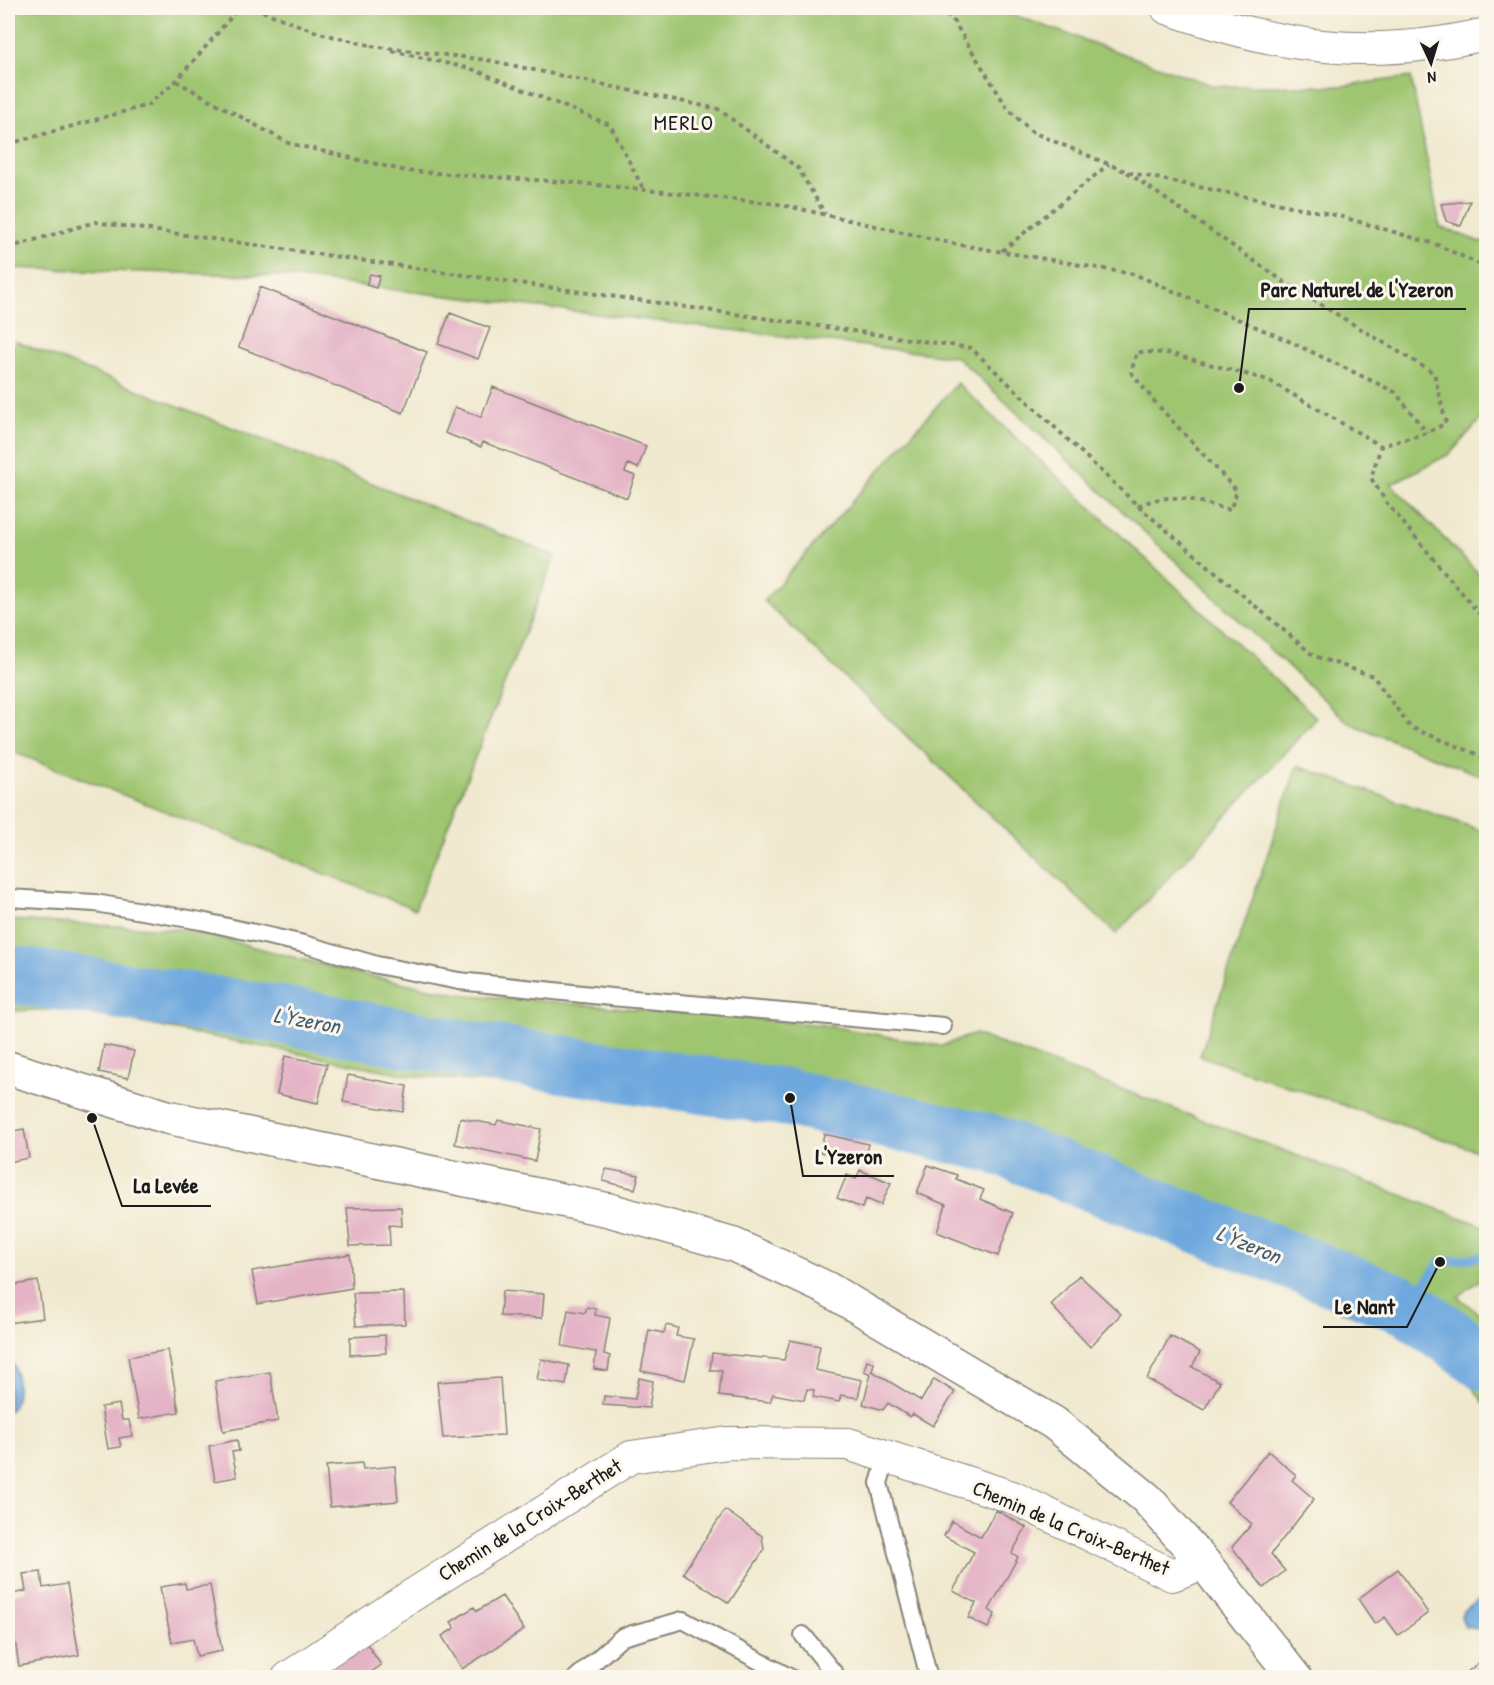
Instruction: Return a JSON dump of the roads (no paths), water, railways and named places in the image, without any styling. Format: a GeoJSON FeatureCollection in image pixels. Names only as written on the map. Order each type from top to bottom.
{"type":"FeatureCollection","features":[{"type":"Feature","properties":{"kind":"main road"},"geometry":{"type":"LineString","coordinates":[[8,1068],[167,1117],[609,1210],[734,1245],[826,1288],[940,1353],[1054,1423],[1146,1498],[1204,1563],[1295,1677]]}},
{"type":"Feature","properties":{"kind":"street"},"geometry":{"type":"LineString","coordinates":[[1167,8],[1228,28],[1285,41],[1339,49],[1380,50],[1438,44],[1486,34]]}},
{"type":"Feature","properties":{"kind":"street","name":"Chemin de la Croix-Berthet"},"geometry":{"type":"LineString","coordinates":[[288,1677],[392,1608],[631,1457],[728,1443],[848,1444],[1012,1497],[1172,1575],[1204,1563]]}},
{"type":"Feature","properties":{"kind":"lane"},"geometry":{"type":"LineString","coordinates":[[8,898],[95,903],[201,921],[304,944],[377,965],[459,981],[611,997],[943,1026]]}},
{"type":"Feature","properties":{"kind":"lane"},"geometry":{"type":"LineString","coordinates":[[887,1457],[879,1483],[929,1677]]}},
{"type":"Feature","properties":{"kind":"lane"},"geometry":{"type":"LineString","coordinates":[[576,1677],[622,1637],[683,1620],[791,1677]]}},
{"type":"Feature","properties":{"kind":"lane"},"geometry":{"type":"LineString","coordinates":[[803,1635],[838,1677]]}},
{"type":"Feature","properties":{"kind":"water"},"geometry":{"type":"Polygon","coordinates":[[[8,1357],[14,1368],[17,1384],[15,1400],[9,1411],[8,1357]]]}},
{"type":"Feature","properties":{"kind":"water"},"geometry":{"type":"Polygon","coordinates":[[[1486,1594],[1486,1622],[1477,1629],[1465,1627],[1461,1616],[1463,1611],[1486,1594]]]}},
{"type":"Feature","properties":{"kind":"waterway","name":"L'Yzeron"},"geometry":{"type":"LineString","coordinates":[[8,974],[282,1015],[481,1052],[790,1098],[994,1144],[1408,1307],[1486,1362]]}},
{"type":"Feature","properties":{"kind":"waterway"},"geometry":{"type":"LineString","coordinates":[[1408,1307],[1440,1262],[1486,1256]]}},
{"type":"Feature","properties":{"kind":"place","name":"Parc Naturel de l'Yzeron"},"geometry":{"type":"Point","coordinates":[1239,388]}},
{"type":"Feature","properties":{"kind":"place","name":"L'Yzeron"},"geometry":{"type":"Point","coordinates":[790,1098]}},
{"type":"Feature","properties":{"kind":"place","name":"La Levée"},"geometry":{"type":"Point","coordinates":[92,1118]}},
{"type":"Feature","properties":{"kind":"place","name":"Le Nant"},"geometry":{"type":"Point","coordinates":[1440,1262]}},
{"type":"Feature","properties":{"kind":"district","name":"MERLO"},"geometry":{"type":"Point","coordinates":[684,122]}}]}
